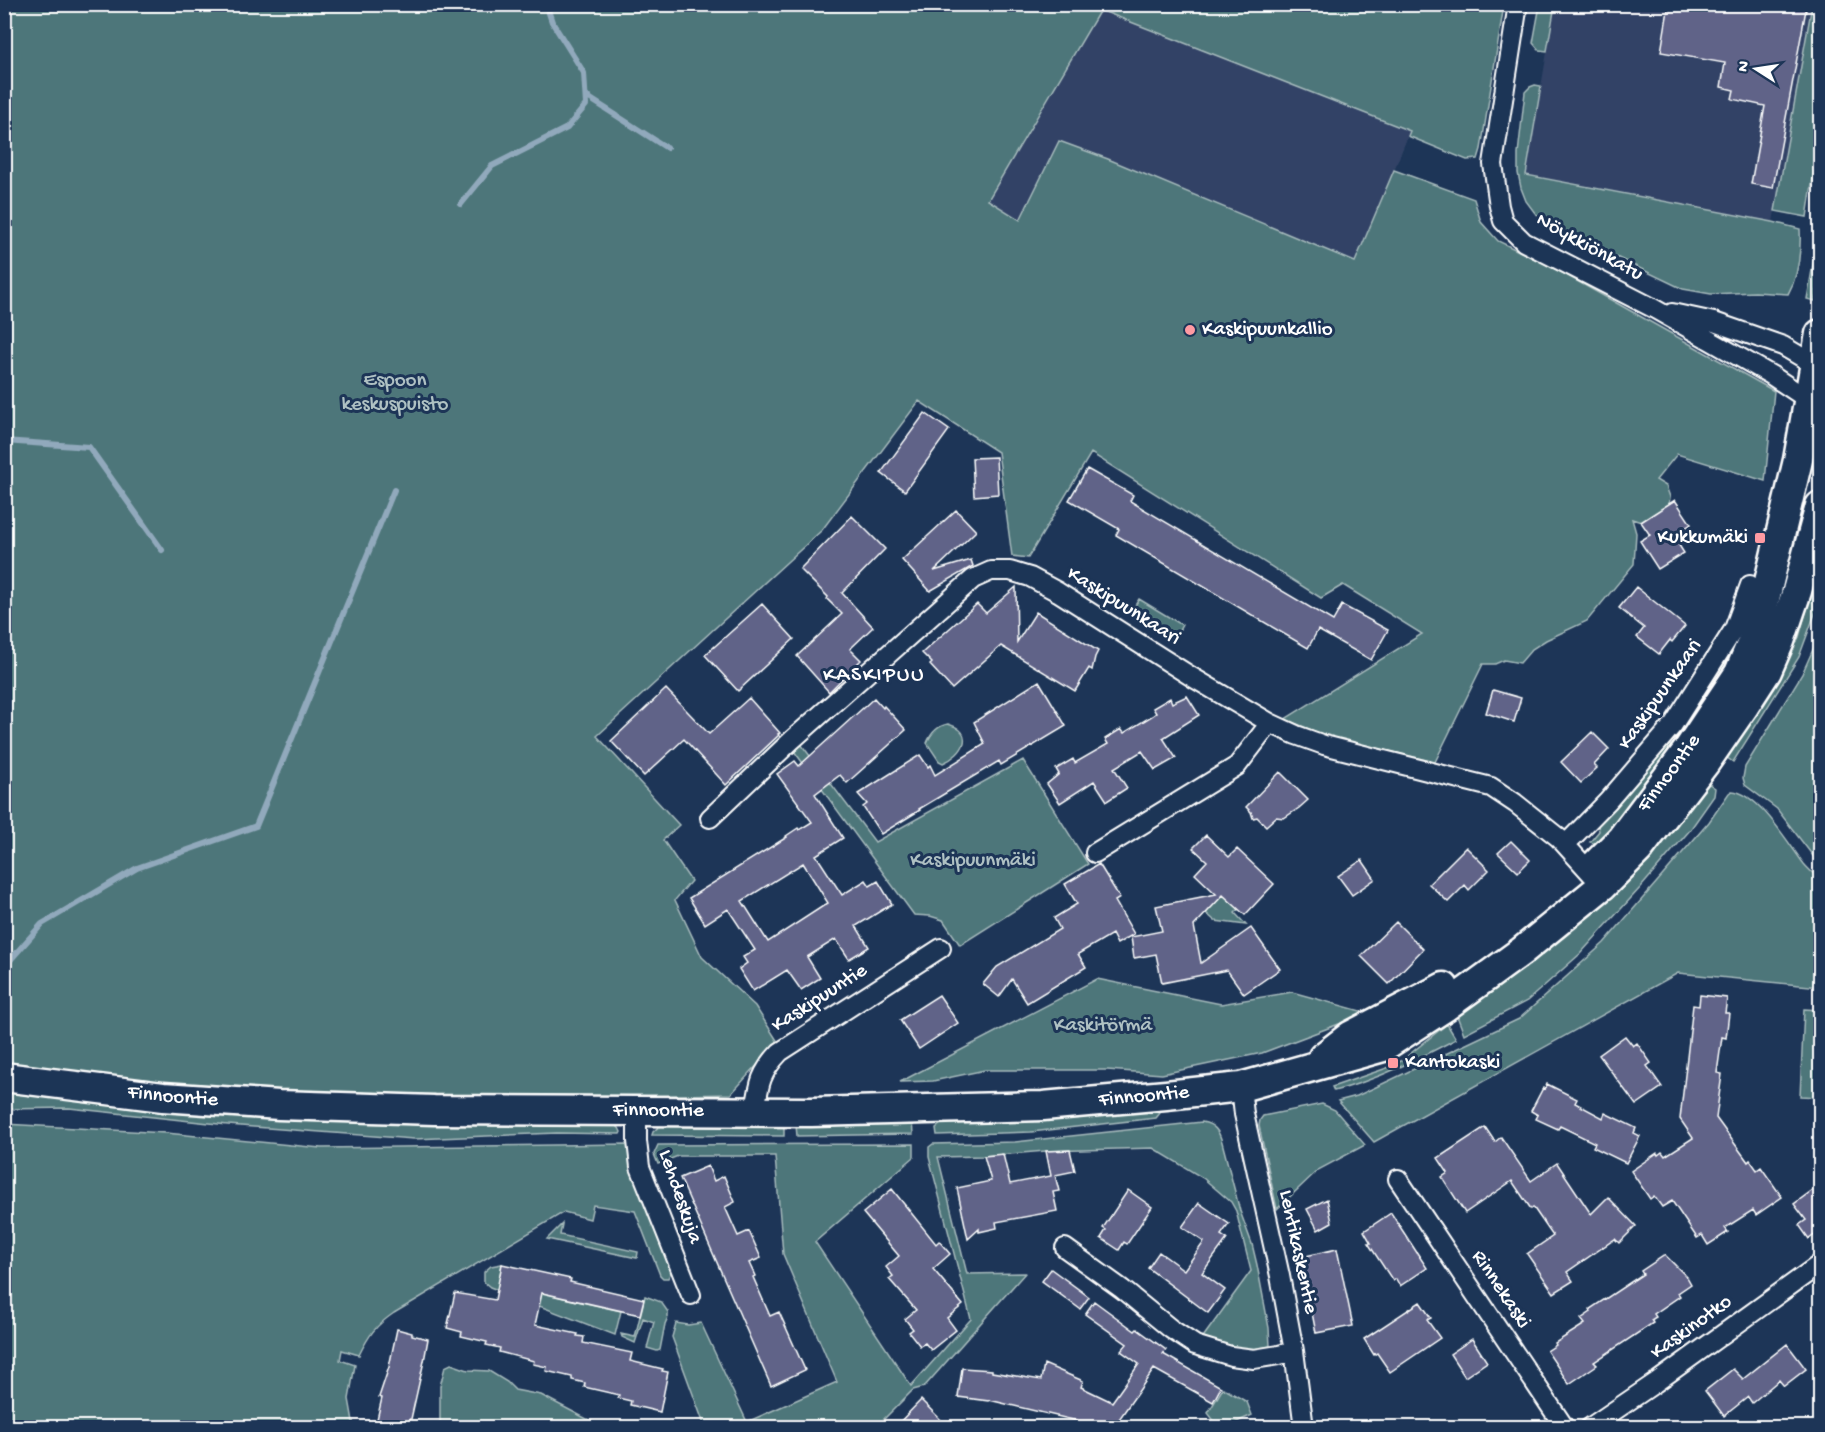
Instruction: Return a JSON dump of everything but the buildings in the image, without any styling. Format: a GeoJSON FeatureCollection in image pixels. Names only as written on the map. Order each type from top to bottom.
{"type":"FeatureCollection","features":[{"type":"Feature","properties":{"kind":"main road","name":"Finnoontie"},"geometry":{"type":"LineString","coordinates":[[1596,878],[1621,839],[1687,751],[1739,673],[1758,628],[1798,460],[1815,404],[1821,334]]}},
{"type":"Feature","properties":{"kind":"main road","name":"Finnoontie"},"geometry":{"type":"LineString","coordinates":[[4,1077],[163,1097],[279,1105],[434,1110],[822,1112],[1043,1106],[1241,1087],[1383,1047],[1445,1007],[1522,951],[1596,878],[1639,849],[1705,763],[1767,670],[1780,641],[1797,591],[1821,506]]}},
{"type":"Feature","properties":{"kind":"street","name":"Nöykkiönkatu"},"geometry":{"type":"LineString","coordinates":[[1518,4],[1493,164],[1503,221],[1524,242],[1653,308],[1771,375],[1815,404]]}},
{"type":"Feature","properties":{"kind":"street","name":"Nöykkiönkatu"},"geometry":{"type":"LineString","coordinates":[[1653,308],[1714,322],[1763,339],[1786,348],[1818,366]]}},
{"type":"Feature","properties":{"kind":"street","name":"Kaskipuunkaari"},"geometry":{"type":"LineString","coordinates":[[710,818],[792,740],[973,579],[991,571],[1010,571],[1030,577],[1270,723],[1324,745],[1491,787],[1566,844],[1596,878]]}},
{"type":"Feature","properties":{"kind":"street","name":"Kaskipuunkaari"},"geometry":{"type":"LineString","coordinates":[[1566,844],[1608,801],[1669,731],[1734,628],[1750,585]]}},
{"type":"Feature","properties":{"kind":"street"},"geometry":{"type":"LineString","coordinates":[[1095,853],[1237,766],[1270,723]]}},
{"type":"Feature","properties":{"kind":"street","name":"Kaskipuuntie"},"geometry":{"type":"LineString","coordinates":[[755,1112],[758,1086],[767,1066],[780,1052],[941,948]]}},
{"type":"Feature","properties":{"kind":"street","name":"Lehtikaskentie"},"geometry":{"type":"LineString","coordinates":[[1241,1087],[1244,1114],[1280,1275],[1294,1351],[1304,1428]]}},
{"type":"Feature","properties":{"kind":"street","name":"Lehdeskuja"},"geometry":{"type":"LineString","coordinates":[[637,1112],[640,1167],[691,1295]]}},
{"type":"Feature","properties":{"kind":"street","name":"Rinnekaski"},"geometry":{"type":"LineString","coordinates":[[1398,1179],[1565,1428]]}},
{"type":"Feature","properties":{"kind":"street"},"geometry":{"type":"LineString","coordinates":[[1065,1248],[1195,1345],[1231,1356],[1254,1359],[1294,1351]]}},
{"type":"Feature","properties":{"kind":"street","name":"Kaskinotko"},"geometry":{"type":"LineString","coordinates":[[1589,1428],[1821,1264]]}},
{"type":"Feature","properties":{"kind":"shaded area"},"geometry":{"type":"Polygon","coordinates":[[[1555,5],[1812,5],[1773,222],[1526,175],[1555,5]]]}},
{"type":"Feature","properties":{"kind":"shaded area"},"geometry":{"type":"Polygon","coordinates":[[[1100,10],[1410,131],[1356,263],[1108,159],[1059,141],[1020,220],[988,200],[1100,10]]]}},
{"type":"Feature","properties":{"kind":"green space","name":"Espoon keskuspuisto"},"geometry":{"type":"Polygon","coordinates":[[[4,5],[1504,5],[1481,149],[1478,159],[1467,160],[1408,136],[1410,131],[1100,10],[988,200],[1020,220],[1059,141],[1108,159],[1355,262],[1394,170],[1474,199],[1481,222],[1498,241],[1552,267],[1774,391],[1765,481],[1677,454],[1656,480],[1666,486],[1670,497],[1669,504],[1641,522],[1632,519],[1636,533],[1634,564],[1587,621],[1546,640],[1532,649],[1520,663],[1504,660],[1495,664],[1483,664],[1435,762],[1326,736],[1285,719],[1422,634],[1343,585],[1321,598],[1091,453],[1028,558],[1012,556],[998,452],[919,401],[822,530],[597,736],[679,825],[663,840],[691,881],[675,900],[702,957],[755,1006],[778,1042],[731,1094],[588,1097],[358,1097],[99,1080],[5,1066],[4,5]]]}},
{"type":"Feature","properties":{"kind":"green space"},"geometry":{"type":"Polygon","coordinates":[[[1540,5],[1555,5],[1547,51],[1539,50],[1533,43],[1540,5]]]}},
{"type":"Feature","properties":{"kind":"green space"},"geometry":{"type":"Polygon","coordinates":[[[1812,5],[1820,5],[1820,133],[1807,217],[1775,211],[1812,5]]]}},
{"type":"Feature","properties":{"kind":"green space"},"geometry":{"type":"Polygon","coordinates":[[[1535,85],[1541,86],[1526,175],[1800,229],[1795,279],[1788,294],[1755,292],[1711,294],[1683,289],[1560,230],[1535,213],[1526,201],[1521,188],[1518,154],[1525,92],[1535,85]]]}},
{"type":"Feature","properties":{"kind":"green space"},"geometry":{"type":"Polygon","coordinates":[[[1820,224],[1820,263],[1815,301],[1807,299],[1820,224]]]}},
{"type":"Feature","properties":{"kind":"green space"},"geometry":{"type":"Polygon","coordinates":[[[1820,562],[1820,600],[1799,657],[1733,762],[1720,753],[1740,737],[1757,714],[1782,670],[1799,637],[1820,562]]]}},
{"type":"Feature","properties":{"kind":"green space"},"geometry":{"type":"Polygon","coordinates":[[[1139,599],[1182,625],[1173,641],[1129,615],[1139,599]]]}},
{"type":"Feature","properties":{"kind":"green space"},"geometry":{"type":"Polygon","coordinates":[[[1746,621],[1752,622],[1685,743],[1675,733],[1746,621]]]}},
{"type":"Feature","properties":{"kind":"green space"},"geometry":{"type":"Polygon","coordinates":[[[1820,634],[1820,865],[1777,809],[1745,785],[1743,778],[1745,767],[1802,674],[1820,634]]]}},
{"type":"Feature","properties":{"kind":"green space"},"geometry":{"type":"Polygon","coordinates":[[[948,724],[962,732],[964,743],[957,754],[943,763],[939,761],[927,743],[935,730],[948,724]]]}},
{"type":"Feature","properties":{"kind":"green space","name":"Kaskipuunmäki"},"geometry":{"type":"Polygon","coordinates":[[[801,744],[875,842],[1023,760],[1088,864],[960,945],[943,920],[914,915],[794,751],[801,744]]]}},
{"type":"Feature","properties":{"kind":"green space"},"geometry":{"type":"Polygon","coordinates":[[[1665,744],[1679,751],[1599,845],[1590,842],[1599,831],[1597,819],[1665,744]]]}},
{"type":"Feature","properties":{"kind":"green space"},"geometry":{"type":"Polygon","coordinates":[[[1702,779],[1715,788],[1714,796],[1690,830],[1580,954],[1527,1001],[1464,1034],[1454,1008],[1702,779]]]}},
{"type":"Feature","properties":{"kind":"green space"},"geometry":{"type":"Polygon","coordinates":[[[1732,791],[1752,800],[1762,809],[1804,864],[1820,880],[1820,987],[1678,973],[1374,1142],[1338,1101],[1357,1096],[1519,1019],[1604,943],[1709,822],[1732,791]]]}},
{"type":"Feature","properties":{"kind":"green space"},"geometry":{"type":"Polygon","coordinates":[[[1223,895],[1239,909],[1235,913],[1246,925],[1215,921],[1206,913],[1223,895]]]}},
{"type":"Feature","properties":{"kind":"green space","name":"Kaskitörmä"},"geometry":{"type":"Polygon","coordinates":[[[1097,979],[1221,1004],[1292,992],[1368,1013],[1262,1053],[1162,1074],[1107,1070],[985,1070],[933,1081],[900,1082],[1097,979]]]}},
{"type":"Feature","properties":{"kind":"green space"},"geometry":{"type":"Polygon","coordinates":[[[1804,1009],[1820,1010],[1820,1097],[1800,1096],[1804,1009]]]}},
{"type":"Feature","properties":{"kind":"green space"},"geometry":{"type":"Polygon","coordinates":[[[1447,1024],[1456,1039],[1381,1075],[1334,1091],[1332,1087],[1401,1061],[1447,1024]]]}},
{"type":"Feature","properties":{"kind":"green space"},"geometry":{"type":"Polygon","coordinates":[[[5,1092],[175,1110],[610,1121],[621,1132],[620,1134],[557,1133],[414,1139],[228,1125],[69,1108],[5,1109],[5,1092]]]}},
{"type":"Feature","properties":{"kind":"green space"},"geometry":{"type":"Polygon","coordinates":[[[1322,1104],[1335,1110],[1365,1145],[1318,1170],[1277,1209],[1259,1126],[1260,1120],[1263,1116],[1322,1104]]]}},
{"type":"Feature","properties":{"kind":"green space"},"geometry":{"type":"Polygon","coordinates":[[[1159,1110],[1160,1113],[1156,1118],[1031,1132],[937,1135],[936,1128],[946,1120],[1035,1119],[1159,1110]]]}},
{"type":"Feature","properties":{"kind":"green space"},"geometry":{"type":"Polygon","coordinates":[[[912,1121],[913,1134],[797,1136],[796,1125],[912,1121]]]}},
{"type":"Feature","properties":{"kind":"green space"},"geometry":{"type":"Polygon","coordinates":[[[1202,1122],[1210,1124],[1215,1129],[1222,1142],[1257,1265],[1269,1328],[1270,1346],[1235,1349],[1201,1340],[1251,1271],[1236,1211],[1231,1202],[1203,1178],[1153,1148],[938,1157],[967,1274],[1025,1273],[924,1387],[913,1390],[876,1427],[705,1427],[672,1337],[676,1323],[688,1325],[701,1323],[747,1422],[837,1382],[783,1254],[775,1156],[678,1156],[658,1164],[654,1154],[658,1145],[914,1144],[914,1157],[815,1242],[911,1386],[971,1319],[929,1157],[929,1147],[933,1144],[1015,1142],[1202,1122]]]}},
{"type":"Feature","properties":{"kind":"green space"},"geometry":{"type":"Polygon","coordinates":[[[663,1123],[784,1125],[784,1136],[652,1135],[663,1123]]]}},
{"type":"Feature","properties":{"kind":"green space"},"geometry":{"type":"Polygon","coordinates":[[[4,1124],[166,1133],[321,1148],[627,1144],[631,1163],[673,1268],[668,1278],[660,1275],[635,1211],[593,1205],[590,1219],[564,1212],[394,1313],[373,1331],[359,1355],[342,1350],[340,1360],[355,1365],[349,1399],[354,1427],[5,1427],[4,1124]]]}},
{"type":"Feature","properties":{"kind":"green space"},"geometry":{"type":"Polygon","coordinates":[[[562,1224],[560,1235],[638,1252],[637,1258],[547,1239],[562,1224]]]}},
{"type":"Feature","properties":{"kind":"green space"},"geometry":{"type":"Polygon","coordinates":[[[502,1264],[499,1281],[621,1311],[615,1335],[490,1287],[484,1282],[484,1272],[491,1266],[502,1264]]]}},
{"type":"Feature","properties":{"kind":"green space"},"geometry":{"type":"Polygon","coordinates":[[[645,1296],[661,1302],[668,1312],[660,1350],[657,1351],[647,1348],[654,1322],[643,1318],[635,1343],[622,1337],[621,1334],[635,1337],[645,1296]]]}},
{"type":"Feature","properties":{"kind":"green space"},"geometry":{"type":"Polygon","coordinates":[[[451,1364],[468,1370],[489,1371],[515,1390],[541,1395],[602,1427],[440,1427],[440,1386],[445,1367],[451,1364]]]}},
{"type":"Feature","properties":{"kind":"green space"},"geometry":{"type":"Polygon","coordinates":[[[1223,1388],[1247,1402],[1252,1415],[1226,1427],[1219,1427],[1208,1413],[1223,1388]]]}},
{"type":"Feature","properties":{"kind":"waterway"},"geometry":{"type":"LineString","coordinates":[[461,204],[492,166],[567,128],[586,105],[584,73],[552,22],[546,4]]}},
{"type":"Feature","properties":{"kind":"waterway"},"geometry":{"type":"LineString","coordinates":[[586,96],[667,148]]}},
{"type":"Feature","properties":{"kind":"waterway"},"geometry":{"type":"LineString","coordinates":[[4,441],[89,447],[162,550]]}},
{"type":"Feature","properties":{"kind":"waterway"},"geometry":{"type":"LineString","coordinates":[[4,967],[42,924],[137,868],[256,826],[394,490]]}},
{"type":"Feature","properties":{"kind":"place","name":"Kaskipuunkallio"},"geometry":{"type":"Point","coordinates":[1190,330]}},
{"type":"Feature","properties":{"kind":"place","name":"Kukkumäki"},"geometry":{"type":"Point","coordinates":[1760,538]}},
{"type":"Feature","properties":{"kind":"place","name":"Kantokaski"},"geometry":{"type":"Point","coordinates":[1393,1063]}},
{"type":"Feature","properties":{"kind":"district","name":"KASKIPUU"},"geometry":{"type":"Point","coordinates":[874,676]}}]}
